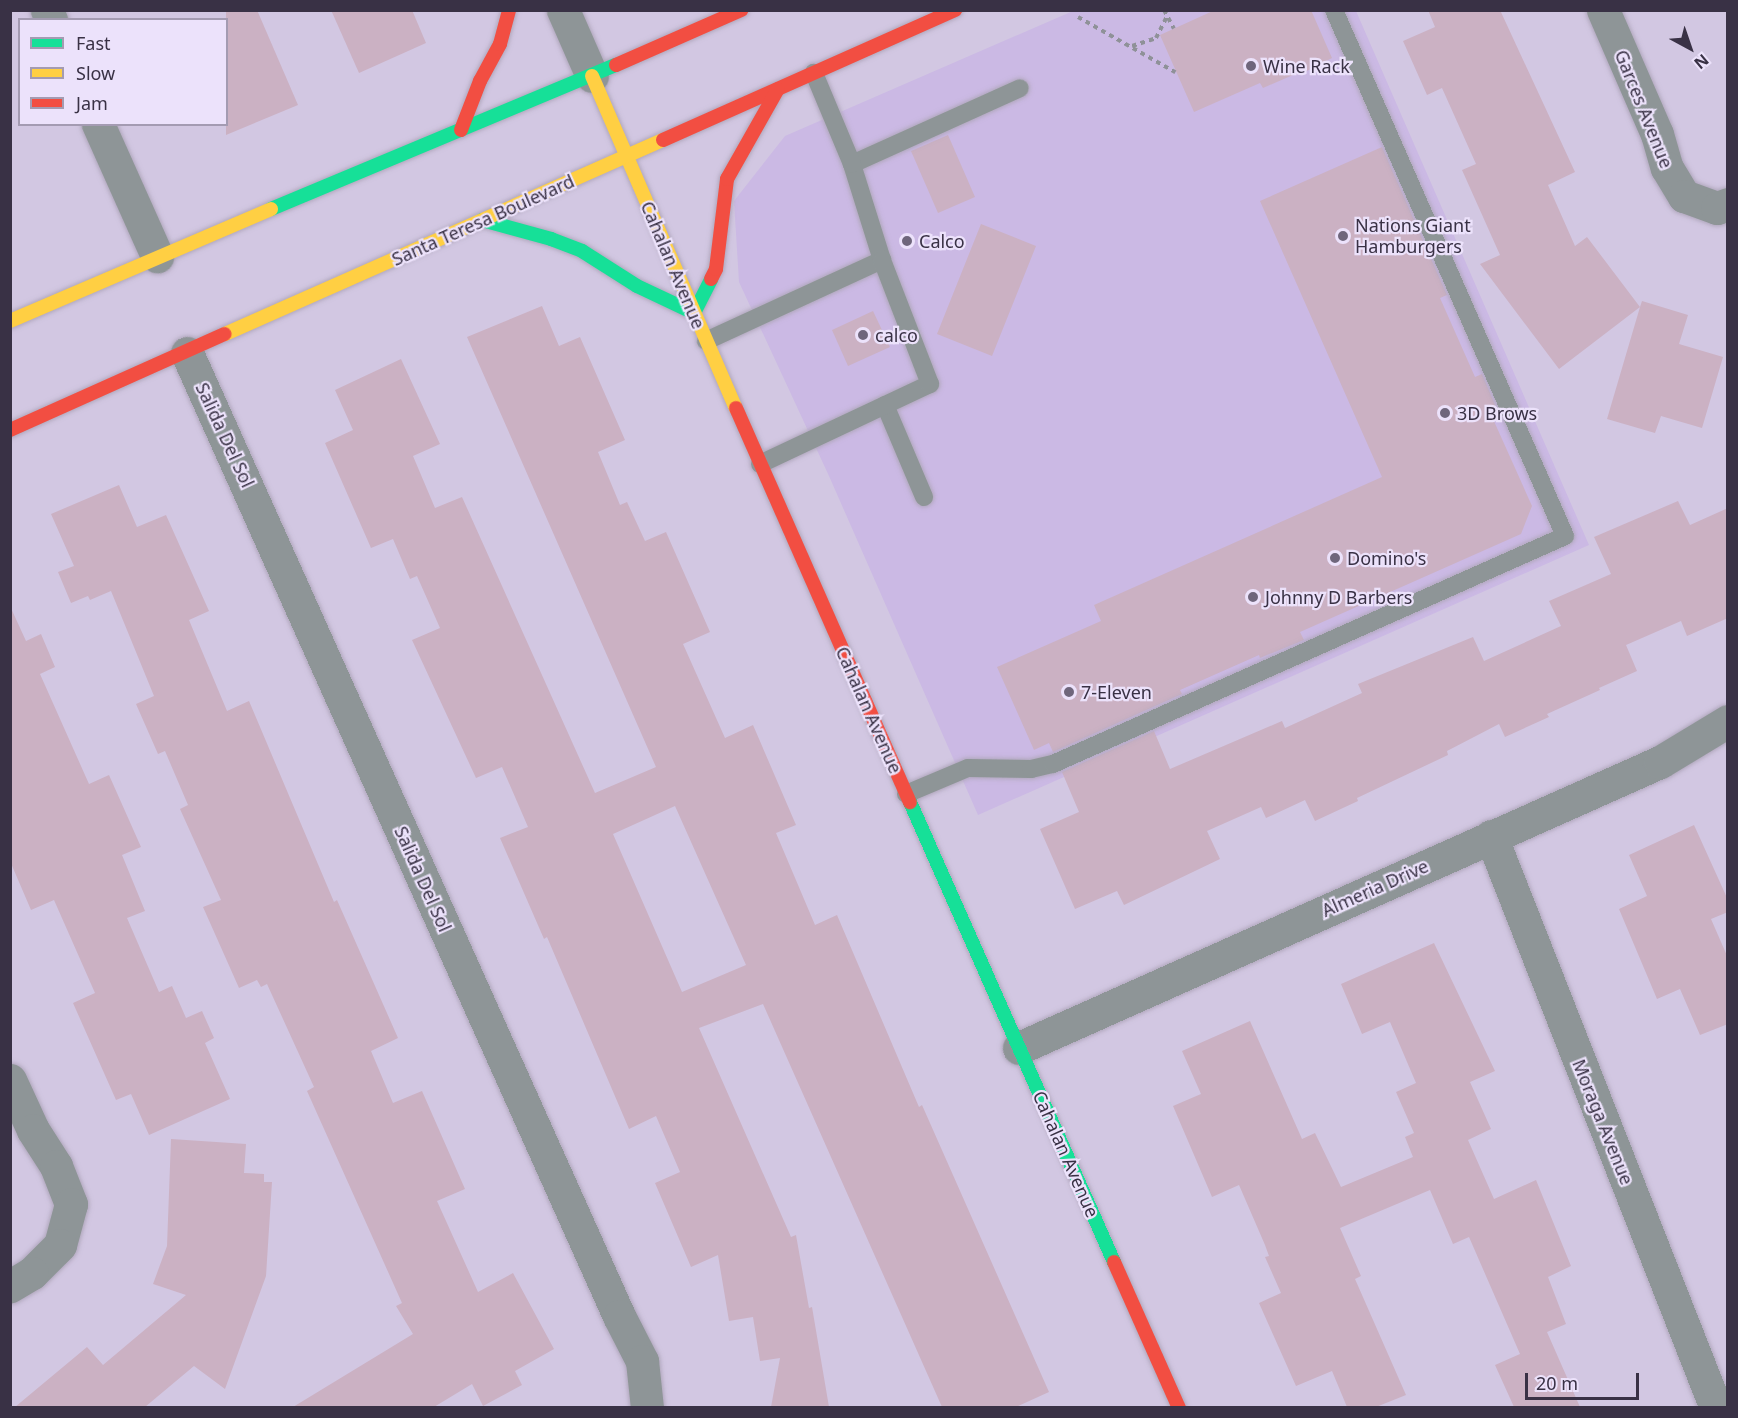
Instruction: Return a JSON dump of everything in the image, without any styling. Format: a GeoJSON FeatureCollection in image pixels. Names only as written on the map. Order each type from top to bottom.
{"type":"FeatureCollection","features":[{"type":"Feature","properties":{"kind":"main road"},"geometry":{"type":"LineString","coordinates":[[461,130],[480,81],[500,44],[509,10]]}},
{"type":"Feature","properties":{"kind":"main road"},"geometry":{"type":"LineString","coordinates":[[10,321],[157,256],[592,76],[741,10]]}},
{"type":"Feature","properties":{"kind":"main road","name":"Santa Teresa Boulevard"},"geometry":{"type":"LineString","coordinates":[[10,430],[955,10]]}},
{"type":"Feature","properties":{"kind":"main road","name":"Cahalan Avenue"},"geometry":{"type":"LineString","coordinates":[[592,76],[760,464],[1179,1407]]}},
{"type":"Feature","properties":{"kind":"main road"},"geometry":{"type":"LineString","coordinates":[[482,220],[551,239],[582,251],[637,286],[694,313],[716,269],[727,179],[778,89]]}},
{"type":"Feature","properties":{"kind":"street","name":"Cahalan Avenue"},"geometry":{"type":"LineString","coordinates":[[563,10],[592,76]]}},
{"type":"Feature","properties":{"kind":"street","name":"Garces Avenue"},"geometry":{"type":"LineString","coordinates":[[1602,10],[1657,134],[1666,168],[1684,196],[1717,208],[1728,204]]}},
{"type":"Feature","properties":{"kind":"street"},"geometry":{"type":"LineString","coordinates":[[99,126],[157,256]]}},
{"type":"Feature","properties":{"kind":"street","name":"Salida Del Sol"},"geometry":{"type":"LineString","coordinates":[[187,353],[619,1316],[642,1362],[647,1407]]}},
{"type":"Feature","properties":{"kind":"street","name":"Almeria Drive"},"geometry":{"type":"LineString","coordinates":[[1018,1048],[1660,762],[1728,721]]}},
{"type":"Feature","properties":{"kind":"street","name":"Moraga Avenue"},"geometry":{"type":"LineString","coordinates":[[1491,836],[1716,1407]]}},
{"type":"Feature","properties":{"kind":"street"},"geometry":{"type":"LineString","coordinates":[[10,1080],[33,1130],[56,1167],[70,1204],[60,1245],[32,1273],[10,1286]]}},
{"type":"Feature","properties":{"kind":"lane"},"geometry":{"type":"LineString","coordinates":[[906,795],[968,768],[1031,769],[1053,764],[1565,536],[1334,10]]}},
{"type":"Feature","properties":{"kind":"lane"},"geometry":{"type":"LineString","coordinates":[[760,464],[930,384],[882,260],[852,164],[814,73]]}},
{"type":"Feature","properties":{"kind":"lane"},"geometry":{"type":"LineString","coordinates":[[852,164],[1020,88]]}},
{"type":"Feature","properties":{"kind":"lane"},"geometry":{"type":"LineString","coordinates":[[706,341],[882,260]]}},
{"type":"Feature","properties":{"kind":"lane"},"geometry":{"type":"LineString","coordinates":[[885,405],[924,497]]}},
{"type":"Feature","properties":{"kind":"path"},"geometry":{"type":"LineString","coordinates":[[1164,10],[1174,29]]}},
{"type":"Feature","properties":{"kind":"path"},"geometry":{"type":"LineString","coordinates":[[1132,46],[1156,38],[1167,16]]}},
{"type":"Feature","properties":{"kind":"path"},"geometry":{"type":"LineString","coordinates":[[1078,17],[1175,72]]}},
{"type":"Feature","properties":{"kind":"shaded area"},"geometry":{"type":"Polygon","coordinates":[[[1073,11],[1356,11],[1589,545],[978,815],[829,476],[739,282],[734,201],[785,136],[1073,11]]]}},
{"type":"Feature","properties":{"kind":"building"},"geometry":{"type":"Polygon","coordinates":[[[226,10],[257,10],[298,105],[226,135],[226,126],[228,126],[228,18],[226,18],[226,10]]]}},
{"type":"Feature","properties":{"kind":"building"},"geometry":{"type":"Polygon","coordinates":[[[331,10],[412,10],[426,43],[359,73],[331,10]]]}},
{"type":"Feature","properties":{"kind":"building","name":"Wine Rack"},"geometry":{"type":"Polygon","coordinates":[[[1215,10],[1311,10],[1332,58],[1301,74],[1300,72],[1263,88],[1260,83],[1194,112],[1160,35],[1215,10]]]}},
{"type":"Feature","properties":{"kind":"building"},"geometry":{"type":"Polygon","coordinates":[[[1428,10],[1500,10],[1575,172],[1548,185],[1575,246],[1587,237],[1640,307],[1559,369],[1480,264],[1500,255],[1462,170],[1476,164],[1442,88],[1427,95],[1403,41],[1435,27],[1428,10]]]}},
{"type":"Feature","properties":{"kind":"building"},"geometry":{"type":"Polygon","coordinates":[[[948,135],[975,197],[938,213],[911,151],[948,135]]]}},
{"type":"Feature","properties":{"kind":"building"},"geometry":{"type":"Polygon","coordinates":[[[1382,147],[1447,295],[1440,298],[1475,377],[1482,374],[1499,414],[1493,419],[1532,506],[1521,534],[1300,632],[1304,640],[1260,658],[1259,655],[1180,690],[1182,694],[1053,752],[1049,743],[1034,750],[997,667],[1101,621],[1094,605],[1382,477],[1260,201],[1382,147]]]}},
{"type":"Feature","properties":{"kind":"building"},"geometry":{"type":"Polygon","coordinates":[[[981,224],[1036,246],[992,356],[937,334],[981,224]]]}},
{"type":"Feature","properties":{"kind":"building"},"geometry":{"type":"Polygon","coordinates":[[[1642,301],[1688,315],[1679,344],[1723,357],[1702,428],[1661,416],[1655,433],[1607,419],[1642,301]]]}},
{"type":"Feature","properties":{"kind":"building"},"geometry":{"type":"Polygon","coordinates":[[[542,306],[559,346],[580,337],[625,440],[598,452],[620,505],[627,502],[645,541],[666,532],[710,632],[683,644],[725,738],[753,725],[796,825],[776,833],[815,925],[837,915],[919,1107],[922,1105],[1049,1392],[1016,1407],[942,1407],[763,1004],[699,1028],[791,1237],[796,1235],[809,1308],[812,1307],[829,1407],[771,1407],[780,1358],[760,1361],[753,1317],[729,1321],[718,1255],[691,1267],[655,1183],[680,1172],[656,1116],[629,1129],[547,937],[544,939],[500,838],[528,827],[502,767],[476,778],[412,640],[440,628],[417,576],[410,579],[393,539],[371,548],[325,443],[353,430],[335,390],[401,359],[440,444],[413,456],[435,508],[462,497],[595,793],[656,767],[467,337],[542,306]],[[675,806],[613,834],[682,992],[746,965],[675,806]]]}},
{"type":"Feature","properties":{"kind":"building"},"geometry":{"type":"Polygon","coordinates":[[[873,311],[890,347],[848,366],[832,330],[873,311]]]}},
{"type":"Feature","properties":{"kind":"building"},"geometry":{"type":"Polygon","coordinates":[[[119,485],[137,527],[166,515],[209,611],[189,620],[227,711],[249,701],[334,902],[337,900],[398,1038],[371,1051],[393,1103],[422,1091],[465,1189],[437,1201],[478,1292],[513,1273],[554,1349],[515,1371],[522,1385],[483,1406],[472,1384],[434,1407],[293,1407],[413,1334],[396,1306],[402,1303],[307,1091],[314,1087],[267,984],[261,987],[257,980],[239,988],[203,907],[221,900],[180,809],[188,805],[165,751],[158,754],[136,704],[154,696],[111,591],[90,600],[88,596],[71,603],[58,572],[74,566],[51,514],[119,485]]]}},
{"type":"Feature","properties":{"kind":"building"},"geometry":{"type":"Polygon","coordinates":[[[1678,501],[1690,525],[1728,508],[1728,618],[1687,636],[1681,621],[1626,645],[1637,671],[1505,737],[1499,724],[1447,751],[1448,755],[1357,798],[1358,801],[1315,821],[1305,800],[1266,818],[1261,807],[1207,831],[1220,859],[1124,905],[1117,891],[1075,909],[1040,829],[1079,812],[1062,772],[1154,731],[1170,769],[1282,721],[1285,728],[1362,693],[1358,684],[1473,637],[1484,661],[1561,626],[1549,601],[1611,574],[1594,537],[1678,501]]]}},
{"type":"Feature","properties":{"kind":"building"},"geometry":{"type":"Polygon","coordinates":[[[10,606],[26,641],[41,634],[55,667],[40,674],[89,784],[109,775],[141,847],[122,855],[145,911],[127,918],[159,992],[172,986],[186,1018],[202,1011],[214,1038],[205,1043],[230,1099],[149,1135],[131,1094],[116,1100],[73,1003],[95,993],[54,900],[31,910],[10,861],[10,606]]]}},
{"type":"Feature","properties":{"kind":"building"},"geometry":{"type":"Polygon","coordinates":[[[1694,825],[1728,900],[1728,912],[1711,919],[1728,958],[1728,1024],[1700,1035],[1680,989],[1657,999],[1619,909],[1647,896],[1629,855],[1694,825]]]}},
{"type":"Feature","properties":{"kind":"building"},"geometry":{"type":"Polygon","coordinates":[[[1434,943],[1495,1071],[1470,1082],[1491,1129],[1468,1140],[1494,1199],[1536,1180],[1571,1266],[1548,1277],[1566,1324],[1547,1332],[1580,1407],[1514,1407],[1495,1365],[1520,1354],[1469,1237],[1453,1244],[1430,1190],[1340,1228],[1361,1276],[1355,1279],[1406,1395],[1376,1407],[1347,1407],[1332,1371],[1296,1386],[1259,1303],[1281,1293],[1265,1257],[1269,1256],[1265,1245],[1239,1185],[1212,1197],[1173,1106],[1201,1094],[1182,1051],[1250,1021],[1302,1139],[1315,1133],[1341,1187],[1413,1157],[1405,1137],[1414,1133],[1396,1092],[1416,1083],[1390,1022],[1362,1034],[1341,984],[1434,943]]]}},
{"type":"Feature","properties":{"kind":"building"},"geometry":{"type":"Polygon","coordinates":[[[171,1139],[246,1144],[244,1173],[264,1174],[264,1182],[272,1182],[266,1276],[225,1389],[194,1366],[145,1407],[15,1407],[87,1347],[103,1365],[186,1295],[153,1284],[167,1246],[171,1139]]]}},
{"type":"Feature","properties":{"kind":"traffic: fast"},"geometry":{"type":"LineString","coordinates":[[271,209],[616,65]]}},
{"type":"Feature","properties":{"kind":"traffic: fast"},"geometry":{"type":"LineString","coordinates":[[482,220],[551,239],[582,251],[637,286],[694,313],[711,279]]}},
{"type":"Feature","properties":{"kind":"traffic: fast"},"geometry":{"type":"LineString","coordinates":[[910,802],[1114,1262]]}},
{"type":"Feature","properties":{"kind":"traffic: slow"},"geometry":{"type":"LineString","coordinates":[[592,76],[736,408]]}},
{"type":"Feature","properties":{"kind":"traffic: slow"},"geometry":{"type":"LineString","coordinates":[[225,334],[663,140]]}},
{"type":"Feature","properties":{"kind":"traffic: slow"},"geometry":{"type":"LineString","coordinates":[[10,321],[271,209]]}},
{"type":"Feature","properties":{"kind":"traffic: jam"},"geometry":{"type":"LineString","coordinates":[[461,130],[480,81],[500,44],[509,10]]}},
{"type":"Feature","properties":{"kind":"traffic: jam"},"geometry":{"type":"LineString","coordinates":[[616,65],[741,10]]}},
{"type":"Feature","properties":{"kind":"traffic: jam"},"geometry":{"type":"LineString","coordinates":[[663,140],[955,10]]}},
{"type":"Feature","properties":{"kind":"traffic: jam"},"geometry":{"type":"LineString","coordinates":[[711,279],[716,269],[727,179],[778,89]]}},
{"type":"Feature","properties":{"kind":"traffic: jam"},"geometry":{"type":"LineString","coordinates":[[10,430],[225,334]]}},
{"type":"Feature","properties":{"kind":"traffic: jam"},"geometry":{"type":"LineString","coordinates":[[736,408],[910,802]]}},
{"type":"Feature","properties":{"kind":"traffic: jam"},"geometry":{"type":"LineString","coordinates":[[1114,1262],[1179,1408]]}},
{"type":"Feature","properties":{"kind":"place","name":"Wine Rack"},"geometry":{"type":"Point","coordinates":[1251,66]}},
{"type":"Feature","properties":{"kind":"place","name":"Nations Giant Hamburgers"},"geometry":{"type":"Point","coordinates":[1343,236]}},
{"type":"Feature","properties":{"kind":"place","name":"Calco"},"geometry":{"type":"Point","coordinates":[907,241]}},
{"type":"Feature","properties":{"kind":"place","name":"calco"},"geometry":{"type":"Point","coordinates":[863,335]}},
{"type":"Feature","properties":{"kind":"place","name":"3D Brows"},"geometry":{"type":"Point","coordinates":[1445,413]}},
{"type":"Feature","properties":{"kind":"place","name":"Domino's"},"geometry":{"type":"Point","coordinates":[1335,558]}},
{"type":"Feature","properties":{"kind":"place","name":"Johnny D Barbers"},"geometry":{"type":"Point","coordinates":[1253,597]}},
{"type":"Feature","properties":{"kind":"place","name":"7-Eleven"},"geometry":{"type":"Point","coordinates":[1069,692]}}]}
